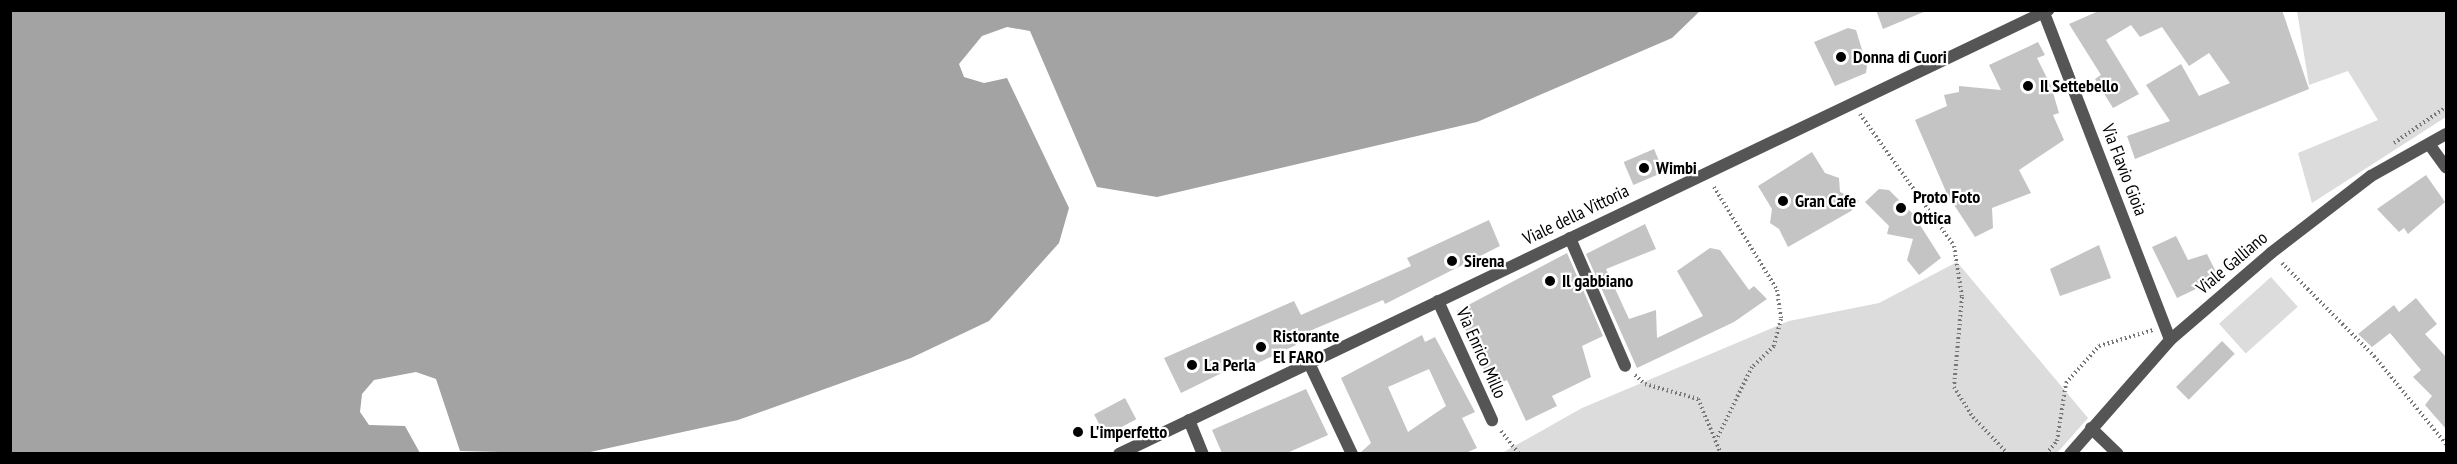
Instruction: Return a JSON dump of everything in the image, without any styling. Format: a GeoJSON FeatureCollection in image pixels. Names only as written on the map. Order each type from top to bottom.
{"type":"FeatureCollection","features":[{"type":"Feature","properties":{"kind":"street","name":"Viale della Vittoria"},"geometry":{"type":"LineString","coordinates":[[1119,453],[2046,12]]}},
{"type":"Feature","properties":{"kind":"street","name":"Via Flavio Gioia"},"geometry":{"type":"LineString","coordinates":[[2046,12],[2170,340]]}},
{"type":"Feature","properties":{"kind":"street","name":"Viale Galliano"},"geometry":{"type":"LineString","coordinates":[[2070,453],[2170,340],[2271,253],[2371,176],[2446,134]]}},
{"type":"Feature","properties":{"kind":"street"},"geometry":{"type":"LineString","coordinates":[[2429,144],[2446,167]]}},
{"type":"Feature","properties":{"kind":"street"},"geometry":{"type":"LineString","coordinates":[[1570,238],[1625,366]]}},
{"type":"Feature","properties":{"kind":"street","name":"Via Enrico Millo"},"geometry":{"type":"LineString","coordinates":[[1438,301],[1492,420]]}},
{"type":"Feature","properties":{"kind":"street"},"geometry":{"type":"LineString","coordinates":[[1309,363],[1353,453]]}},
{"type":"Feature","properties":{"kind":"street"},"geometry":{"type":"LineString","coordinates":[[1189,420],[1203,453]]}},
{"type":"Feature","properties":{"kind":"street"},"geometry":{"type":"LineString","coordinates":[[2091,428],[2118,453]]}},
{"type":"Feature","properties":{"kind":"path"},"geometry":{"type":"LineString","coordinates":[[1853,104],[1954,246],[1962,297],[1954,387],[1973,417],[2008,453]]}},
{"type":"Feature","properties":{"kind":"path"},"geometry":{"type":"LineString","coordinates":[[1705,173],[1777,290],[1781,319],[1774,346],[1752,367],[1717,438]]}},
{"type":"Feature","properties":{"kind":"path"},"geometry":{"type":"LineString","coordinates":[[2271,253],[2374,356],[2446,444]]}},
{"type":"Feature","properties":{"kind":"path"},"geometry":{"type":"LineString","coordinates":[[2046,453],[2057,441],[2066,383],[2091,354],[2100,346],[2164,324]]}},
{"type":"Feature","properties":{"kind":"path"},"geometry":{"type":"LineString","coordinates":[[1625,366],[1645,384],[1698,399],[1717,438],[1721,453]]}},
{"type":"Feature","properties":{"kind":"path"},"geometry":{"type":"LineString","coordinates":[[1492,420],[1519,453]]}},
{"type":"Feature","properties":{"kind":"shaded area"},"geometry":{"type":"Polygon","coordinates":[[[10,11],[1700,11],[1672,38],[1477,122],[1157,197],[1097,187],[1030,31],[1007,27],[982,36],[959,64],[964,77],[984,83],[1007,78],[1069,208],[1059,243],[989,321],[911,358],[738,420],[581,454],[460,451],[436,379],[416,372],[374,380],[362,394],[360,412],[369,425],[405,426],[420,453],[11,453],[10,11]]]}},
{"type":"Feature","properties":{"kind":"shaded area"},"geometry":{"type":"Polygon","coordinates":[[[2297,11],[2446,11],[2446,117],[2312,203],[2298,153],[2378,120],[2348,71],[2309,85],[2297,11]]]}},
{"type":"Feature","properties":{"kind":"shaded area"},"geometry":{"type":"Polygon","coordinates":[[[1957,262],[2088,418],[2057,453],[1502,453],[1582,408],[1789,321],[1879,303],[1957,262]]]}},
{"type":"Feature","properties":{"kind":"shaded area"},"geometry":{"type":"Polygon","coordinates":[[[2271,277],[2298,307],[2246,354],[2219,324],[2271,277]]]}},
{"type":"Feature","properties":{"kind":"building"},"geometry":{"type":"Polygon","coordinates":[[[1876,10],[1926,10],[1926,11],[1883,29],[1876,10]]]}},
{"type":"Feature","properties":{"kind":"building"},"geometry":{"type":"Polygon","coordinates":[[[2101,10],[2282,10],[2309,89],[2135,159],[2127,136],[2170,121],[2146,85],[2181,64],[2199,96],[2230,83],[2209,53],[2189,66],[2162,27],[2140,37],[2131,25],[2106,40],[2139,94],[2113,108],[2095,79],[2101,75],[2069,24],[2101,10]]]}},
{"type":"Feature","properties":{"kind":"building","name":"Donna di Cuori"},"geometry":{"type":"Polygon","coordinates":[[[1848,28],[1856,30],[1867,66],[1866,73],[1835,86],[1814,42],[1848,28]]]}},
{"type":"Feature","properties":{"kind":"building"},"geometry":{"type":"Polygon","coordinates":[[[2038,42],[2045,55],[2037,58],[2051,86],[2059,113],[2053,115],[2064,140],[2019,170],[2031,193],[1992,208],[1993,228],[1975,237],[1947,194],[1915,120],[1947,106],[1944,95],[1959,92],[1959,86],[2001,90],[1989,65],[2038,42]]]}},
{"type":"Feature","properties":{"kind":"building","name":"Wimbi"},"geometry":{"type":"Polygon","coordinates":[[[1654,149],[1664,172],[1633,185],[1624,162],[1654,149]]]}},
{"type":"Feature","properties":{"kind":"building"},"geometry":{"type":"Polygon","coordinates":[[[1812,152],[1825,173],[1839,178],[1840,192],[1859,201],[1851,211],[1788,247],[1779,229],[1770,223],[1772,209],[1758,186],[1812,152]]]}},
{"type":"Feature","properties":{"kind":"building"},"geometry":{"type":"Polygon","coordinates":[[[2426,175],[2445,202],[2408,234],[2404,228],[2399,232],[2377,209],[2426,175]]]}},
{"type":"Feature","properties":{"kind":"building"},"geometry":{"type":"Polygon","coordinates":[[[1879,189],[1889,190],[1913,214],[1941,258],[1919,275],[1907,260],[1913,239],[1887,234],[1889,226],[1865,202],[1879,189]]]}},
{"type":"Feature","properties":{"kind":"building"},"geometry":{"type":"Polygon","coordinates":[[[1489,220],[1500,246],[1385,304],[1383,300],[1293,338],[1296,345],[1241,371],[1238,365],[1181,393],[1164,358],[1294,301],[1301,315],[1411,266],[1407,258],[1489,220]]]}},
{"type":"Feature","properties":{"kind":"building"},"geometry":{"type":"Polygon","coordinates":[[[1645,224],[1656,249],[1606,269],[1629,319],[1656,310],[1657,338],[1703,316],[1677,271],[1710,248],[1720,250],[1749,290],[1754,286],[1767,299],[1734,322],[1637,368],[1586,254],[1645,224]]]}},
{"type":"Feature","properties":{"kind":"building"},"geometry":{"type":"Polygon","coordinates":[[[2176,236],[2188,260],[2207,254],[2219,278],[2177,298],[2152,247],[2176,236]]]}},
{"type":"Feature","properties":{"kind":"building"},"geometry":{"type":"Polygon","coordinates":[[[2099,245],[2111,278],[2060,296],[2050,269],[2099,245]]]}},
{"type":"Feature","properties":{"kind":"building"},"geometry":{"type":"Polygon","coordinates":[[[1567,253],[1603,336],[1582,346],[1591,377],[1552,396],[1557,406],[1526,421],[1507,380],[1492,387],[1457,311],[1567,253]]]}},
{"type":"Feature","properties":{"kind":"building"},"geometry":{"type":"Polygon","coordinates":[[[2416,298],[2437,324],[2425,334],[2446,357],[2446,429],[2425,405],[2432,396],[2413,377],[2421,370],[2390,333],[2372,347],[2358,334],[2394,305],[2399,312],[2416,298]]]}},
{"type":"Feature","properties":{"kind":"building"},"geometry":{"type":"Polygon","coordinates":[[[1422,335],[1425,342],[1435,337],[1475,412],[1462,418],[1477,448],[1466,453],[1360,453],[1371,443],[1341,378],[1422,335]],[[1429,369],[1388,387],[1408,432],[1446,406],[1429,369]]]}},
{"type":"Feature","properties":{"kind":"building"},"geometry":{"type":"Polygon","coordinates":[[[2222,341],[2235,354],[2189,400],[2176,387],[2222,341]]]}},
{"type":"Feature","properties":{"kind":"building"},"geometry":{"type":"Polygon","coordinates":[[[1306,389],[1328,435],[1287,453],[1222,453],[1212,430],[1306,389]]]}},
{"type":"Feature","properties":{"kind":"building"},"geometry":{"type":"Polygon","coordinates":[[[1125,398],[1136,419],[1105,436],[1094,414],[1125,398]]]}},
{"type":"Feature","properties":{"kind":"place","name":"Donna di Cuori"},"geometry":{"type":"Point","coordinates":[1841,57]}},
{"type":"Feature","properties":{"kind":"place","name":"Il Settebello"},"geometry":{"type":"Point","coordinates":[2028,86]}},
{"type":"Feature","properties":{"kind":"place","name":"Wimbi"},"geometry":{"type":"Point","coordinates":[1644,168]}},
{"type":"Feature","properties":{"kind":"place","name":"Gran Cafe"},"geometry":{"type":"Point","coordinates":[1783,201]}},
{"type":"Feature","properties":{"kind":"place","name":"Proto Foto Ottica"},"geometry":{"type":"Point","coordinates":[1901,208]}},
{"type":"Feature","properties":{"kind":"place","name":"Sirena"},"geometry":{"type":"Point","coordinates":[1452,261]}},
{"type":"Feature","properties":{"kind":"place","name":"Il gabbiano"},"geometry":{"type":"Point","coordinates":[1550,281]}},
{"type":"Feature","properties":{"kind":"place","name":"Ristorante El FARO"},"geometry":{"type":"Point","coordinates":[1261,347]}},
{"type":"Feature","properties":{"kind":"place","name":"La Perla"},"geometry":{"type":"Point","coordinates":[1192,365]}},
{"type":"Feature","properties":{"kind":"place","name":"L'imperfetto"},"geometry":{"type":"Point","coordinates":[1078,432]}}]}
